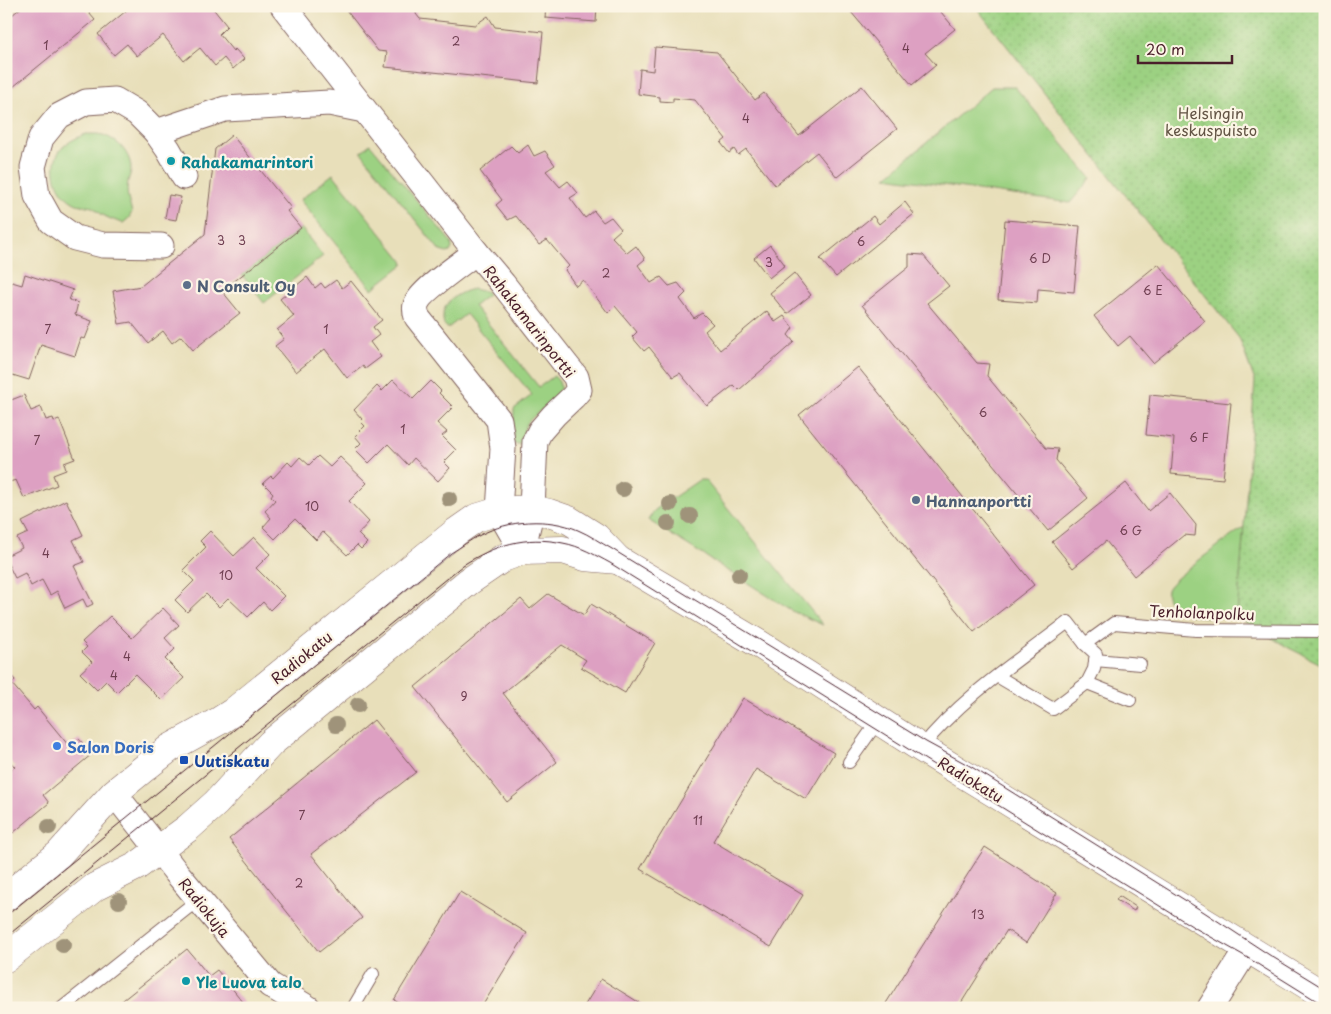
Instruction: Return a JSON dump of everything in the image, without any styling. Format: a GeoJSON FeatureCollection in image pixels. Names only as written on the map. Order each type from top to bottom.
{"type":"FeatureCollection","features":[{"type":"Feature","properties":{"kind":"street","name":"Rahakamarinportti"},"geometry":{"type":"LineString","coordinates":[[283,6],[576,377],[579,390],[540,431],[535,441],[532,509],[522,551]]}},
{"type":"Feature","properties":{"kind":"street"},"geometry":{"type":"LineString","coordinates":[[161,246],[103,245],[75,238],[51,221],[36,196],[33,167],[41,138],[59,116],[86,102],[114,100],[137,113],[156,132],[184,177]]}},
{"type":"Feature","properties":{"kind":"street"},"geometry":{"type":"LineString","coordinates":[[156,132],[225,109],[329,103],[364,110]]}},
{"type":"Feature","properties":{"kind":"street","name":"Rahakamarinportti"},"geometry":{"type":"LineString","coordinates":[[476,252],[420,297],[416,306],[417,317],[499,420],[504,448],[499,511]]}},
{"type":"Feature","properties":{"kind":"street","name":"Radiokatu"},"geometry":{"type":"LineString","coordinates":[[6,897],[59,854],[114,793],[170,748],[220,722],[234,712],[456,532],[476,518],[499,511],[532,509],[568,520],[596,537],[618,560],[759,644],[921,748],[1325,996]]}},
{"type":"Feature","properties":{"kind":"street"},"geometry":{"type":"LineString","coordinates":[[499,511],[522,551]]}},
{"type":"Feature","properties":{"kind":"street","name":"Radiokatu"},"geometry":{"type":"LineString","coordinates":[[6,958],[95,886],[137,866],[188,828],[216,803],[270,744],[468,582],[503,558],[522,551],[563,550],[585,557],[618,560]]}},
{"type":"Feature","properties":{"kind":"street","name":"Radiokuja"},"geometry":{"type":"LineString","coordinates":[[114,793],[270,985],[308,1008]]}},
{"type":"Feature","properties":{"kind":"street"},"geometry":{"type":"LineString","coordinates":[[1210,1008],[1247,949]]}},
{"type":"Feature","properties":{"kind":"lane"},"geometry":{"type":"LineString","coordinates":[[921,748],[961,705],[997,676],[1068,622],[1096,654],[1094,669],[1088,683],[1053,708],[997,676]]}},
{"type":"Feature","properties":{"kind":"lane","name":"Tenholanpolku"},"geometry":{"type":"LineString","coordinates":[[1086,644],[1114,623],[1196,630],[1320,631],[1325,633]]}},
{"type":"Feature","properties":{"kind":"lane"},"geometry":{"type":"LineString","coordinates":[[1095,660],[1140,664]]}},
{"type":"Feature","properties":{"kind":"lane"},"geometry":{"type":"LineString","coordinates":[[1088,683],[1130,700]]}},
{"type":"Feature","properties":{"kind":"lane"},"geometry":{"type":"LineString","coordinates":[[849,762],[878,721]]}},
{"type":"Feature","properties":{"kind":"lane"},"geometry":{"type":"LineString","coordinates":[[62,1008],[200,899]]}},
{"type":"Feature","properties":{"kind":"lane"},"geometry":{"type":"LineString","coordinates":[[353,1008],[373,974]]}},
{"type":"Feature","properties":{"kind":"green space","name":"Helsingin keskuspuisto"},"geometry":{"type":"Polygon","coordinates":[[[975,6],[1325,6],[1325,666],[1289,648],[1237,617],[1255,381],[1239,338],[975,6]]]}},
{"type":"Feature","properties":{"kind":"green space"},"geometry":{"type":"Polygon","coordinates":[[[992,87],[1015,87],[1091,178],[1070,203],[886,177],[992,87]]]}},
{"type":"Feature","properties":{"kind":"green space"},"geometry":{"type":"Polygon","coordinates":[[[86,134],[104,135],[110,138],[125,151],[128,157],[131,169],[127,193],[132,212],[123,223],[101,214],[92,207],[73,202],[66,197],[57,183],[55,167],[59,151],[65,145],[86,134]]]}},
{"type":"Feature","properties":{"kind":"green space"},"geometry":{"type":"Polygon","coordinates":[[[370,144],[451,242],[452,248],[450,252],[440,251],[361,152],[370,144]]]}},
{"type":"Feature","properties":{"kind":"green space"},"geometry":{"type":"Polygon","coordinates":[[[333,174],[403,261],[404,264],[372,289],[300,200],[333,174]]]}},
{"type":"Feature","properties":{"kind":"green space"},"geometry":{"type":"Polygon","coordinates":[[[301,228],[323,256],[264,303],[242,275],[301,228]]]}},
{"type":"Feature","properties":{"kind":"green space"},"geometry":{"type":"Polygon","coordinates":[[[473,289],[489,294],[474,306],[539,387],[554,376],[559,382],[558,394],[526,425],[523,444],[513,444],[514,409],[532,395],[466,314],[448,328],[444,323],[443,312],[448,303],[457,295],[473,289]]]}},
{"type":"Feature","properties":{"kind":"green space"},"geometry":{"type":"Polygon","coordinates":[[[699,480],[705,480],[823,625],[792,611],[648,520],[655,510],[699,480]]]}},
{"type":"Feature","properties":{"kind":"green space"},"geometry":{"type":"Polygon","coordinates":[[[1244,527],[1237,617],[1191,615],[1182,612],[1170,603],[1167,590],[1170,585],[1189,568],[1244,527]]]}},
{"type":"Feature","properties":{"kind":"building"},"geometry":{"type":"Polygon","coordinates":[[[23,6],[83,6],[95,20],[13,87],[6,79],[6,20],[23,6]]]}},
{"type":"Feature","properties":{"kind":"building"},"geometry":{"type":"Polygon","coordinates":[[[132,6],[211,6],[227,26],[219,34],[233,51],[235,49],[244,59],[233,69],[224,58],[215,66],[200,48],[184,61],[163,35],[137,56],[127,44],[114,55],[98,34],[132,6]]]}},
{"type":"Feature","properties":{"kind":"building"},"geometry":{"type":"Polygon","coordinates":[[[343,6],[417,6],[416,14],[420,19],[475,25],[488,16],[495,27],[543,32],[538,83],[385,67],[387,52],[378,51],[343,6]]]}},
{"type":"Feature","properties":{"kind":"building"},"geometry":{"type":"Polygon","coordinates":[[[546,6],[597,6],[596,22],[545,18],[546,6]]]}},
{"type":"Feature","properties":{"kind":"building"},"geometry":{"type":"Polygon","coordinates":[[[846,6],[936,6],[955,29],[925,53],[936,65],[912,85],[846,6]]]}},
{"type":"Feature","properties":{"kind":"building"},"geometry":{"type":"Polygon","coordinates":[[[655,47],[717,52],[755,100],[764,93],[799,136],[862,86],[897,129],[837,177],[817,152],[775,185],[746,149],[738,155],[734,149],[729,153],[721,143],[726,139],[695,100],[673,98],[673,102],[660,101],[660,97],[638,94],[640,69],[653,71],[655,47]]]}},
{"type":"Feature","properties":{"kind":"building"},"geometry":{"type":"Polygon","coordinates":[[[232,135],[291,208],[287,211],[301,228],[222,291],[240,313],[193,350],[181,336],[172,343],[163,331],[148,343],[131,322],[119,324],[113,291],[141,286],[205,234],[215,149],[232,135]]]}},
{"type":"Feature","properties":{"kind":"building"},"geometry":{"type":"Polygon","coordinates":[[[528,145],[534,156],[545,151],[555,165],[546,171],[560,187],[568,181],[578,193],[570,198],[585,218],[594,211],[603,222],[611,217],[621,229],[612,237],[627,253],[636,246],[645,259],[638,265],[651,283],[661,277],[669,286],[678,283],[686,293],[680,299],[694,318],[702,313],[713,324],[705,331],[720,350],[767,311],[775,322],[784,316],[793,328],[788,335],[794,342],[739,390],[734,385],[707,406],[680,373],[673,377],[649,347],[644,351],[632,337],[637,332],[615,306],[608,313],[583,280],[576,286],[565,270],[569,266],[547,240],[539,245],[516,216],[508,220],[496,205],[502,200],[480,171],[511,146],[518,153],[528,145]]]}},
{"type":"Feature","properties":{"kind":"building"},"geometry":{"type":"Polygon","coordinates":[[[169,195],[181,197],[176,220],[165,218],[169,195]]]}},
{"type":"Feature","properties":{"kind":"building"},"geometry":{"type":"Polygon","coordinates":[[[905,202],[914,214],[836,277],[820,259],[873,216],[879,224],[905,202]]]}},
{"type":"Feature","properties":{"kind":"building"},"geometry":{"type":"Polygon","coordinates":[[[1005,220],[1080,226],[1074,292],[1038,289],[1037,303],[998,300],[1005,220]]]}},
{"type":"Feature","properties":{"kind":"building"},"geometry":{"type":"Polygon","coordinates":[[[770,245],[785,265],[769,278],[754,258],[770,245]]]}},
{"type":"Feature","properties":{"kind":"building"},"geometry":{"type":"Polygon","coordinates":[[[909,254],[923,255],[949,286],[927,303],[977,363],[989,364],[987,376],[1046,448],[1058,449],[1056,460],[1088,498],[1048,531],[862,305],[909,267],[909,254]]]}},
{"type":"Feature","properties":{"kind":"building"},"geometry":{"type":"Polygon","coordinates":[[[1158,264],[1205,321],[1153,363],[1130,336],[1118,346],[1094,316],[1158,264]]]}},
{"type":"Feature","properties":{"kind":"building"},"geometry":{"type":"Polygon","coordinates":[[[794,273],[811,295],[787,314],[770,293],[794,273]]]}},
{"type":"Feature","properties":{"kind":"building"},"geometry":{"type":"Polygon","coordinates":[[[25,274],[73,290],[69,300],[78,303],[75,315],[92,321],[85,339],[81,338],[75,356],[41,345],[29,380],[6,373],[6,294],[12,282],[22,285],[25,274]]]}},
{"type":"Feature","properties":{"kind":"building"},"geometry":{"type":"Polygon","coordinates":[[[307,277],[315,288],[321,283],[325,288],[336,280],[342,288],[351,281],[382,320],[373,327],[379,335],[370,342],[381,357],[365,369],[363,366],[347,378],[325,349],[296,372],[275,346],[284,339],[277,330],[294,316],[280,299],[307,277]]]}},
{"type":"Feature","properties":{"kind":"building","name":"Hannanportti"},"geometry":{"type":"Polygon","coordinates":[[[858,367],[1034,585],[974,632],[799,415],[858,367]]]}},
{"type":"Feature","properties":{"kind":"building"},"geometry":{"type":"Polygon","coordinates":[[[393,380],[413,399],[431,381],[441,391],[439,393],[453,407],[437,423],[447,432],[442,436],[456,450],[444,462],[450,468],[438,481],[414,458],[408,465],[388,444],[369,463],[355,449],[361,443],[355,436],[365,426],[354,410],[377,386],[382,391],[393,380]]]}},
{"type":"Feature","properties":{"kind":"building"},"geometry":{"type":"Polygon","coordinates":[[[24,395],[31,411],[41,407],[46,420],[53,418],[54,421],[59,419],[75,459],[64,463],[66,470],[53,475],[57,485],[24,498],[16,480],[6,483],[6,402],[24,395]]]}},
{"type":"Feature","properties":{"kind":"building"},"geometry":{"type":"Polygon","coordinates":[[[1150,395],[1231,403],[1223,479],[1171,474],[1174,438],[1146,435],[1150,395]]]}},
{"type":"Feature","properties":{"kind":"building"},"geometry":{"type":"Polygon","coordinates":[[[318,456],[330,467],[340,457],[367,483],[349,501],[369,522],[358,534],[367,543],[361,549],[357,545],[347,555],[323,532],[316,540],[295,519],[275,539],[263,527],[271,518],[265,511],[275,500],[271,496],[273,493],[263,483],[271,476],[273,478],[288,462],[292,466],[300,457],[309,465],[318,456]]]}},
{"type":"Feature","properties":{"kind":"building"},"geometry":{"type":"Polygon","coordinates":[[[1126,483],[1148,511],[1170,493],[1196,525],[1195,536],[1184,535],[1134,576],[1106,541],[1073,568],[1052,542],[1126,483]]]}},
{"type":"Feature","properties":{"kind":"building"},"geometry":{"type":"Polygon","coordinates":[[[66,500],[83,535],[73,540],[84,562],[74,566],[93,604],[87,607],[83,599],[65,608],[57,591],[50,595],[42,580],[31,586],[25,573],[15,578],[6,560],[6,556],[22,548],[17,538],[28,533],[22,522],[66,500]]]}},
{"type":"Feature","properties":{"kind":"building"},"geometry":{"type":"Polygon","coordinates":[[[210,531],[234,556],[254,537],[270,554],[256,568],[284,596],[270,610],[263,602],[248,617],[228,598],[219,607],[206,594],[187,612],[175,600],[194,581],[183,570],[206,547],[200,541],[210,531]]]}},
{"type":"Feature","properties":{"kind":"building"},"geometry":{"type":"Polygon","coordinates":[[[548,594],[584,615],[591,604],[655,643],[625,693],[581,667],[586,660],[562,645],[503,693],[557,762],[507,802],[415,687],[521,599],[530,609],[548,594]]]}},
{"type":"Feature","properties":{"kind":"building"},"geometry":{"type":"Polygon","coordinates":[[[163,608],[179,625],[165,638],[175,649],[165,659],[184,678],[161,700],[135,674],[117,692],[106,681],[97,690],[80,673],[92,662],[82,652],[87,647],[82,642],[110,616],[132,638],[163,608]]]}},
{"type":"Feature","properties":{"kind":"building"},"geometry":{"type":"Polygon","coordinates":[[[6,669],[15,680],[12,684],[34,710],[37,707],[69,746],[79,739],[92,754],[43,795],[49,803],[13,833],[10,829],[6,833],[6,775],[15,767],[6,757],[6,669]]]}},
{"type":"Feature","properties":{"kind":"building"},"geometry":{"type":"Polygon","coordinates":[[[743,698],[834,753],[806,799],[756,769],[713,841],[803,895],[771,947],[640,869],[743,698]]]}},
{"type":"Feature","properties":{"kind":"building"},"geometry":{"type":"Polygon","coordinates":[[[374,720],[416,772],[311,854],[362,918],[319,952],[229,839],[374,720]]]}},
{"type":"Feature","properties":{"kind":"building"},"geometry":{"type":"Polygon","coordinates":[[[985,847],[1057,893],[1026,943],[1007,930],[958,1008],[883,1008],[985,847]]]}},
{"type":"Feature","properties":{"kind":"building"},"geometry":{"type":"Polygon","coordinates":[[[460,892],[527,933],[481,1008],[435,1008],[433,1006],[432,1008],[407,1008],[394,1000],[460,892]]]}},
{"type":"Feature","properties":{"kind":"building"},"geometry":{"type":"Polygon","coordinates":[[[1119,896],[1136,907],[1134,911],[1116,900],[1119,896]]]}},
{"type":"Feature","properties":{"kind":"building","name":"Yle Luova talo"},"geometry":{"type":"Polygon","coordinates":[[[187,949],[209,976],[217,970],[248,1008],[113,1008],[187,949]]]}},
{"type":"Feature","properties":{"kind":"building"},"geometry":{"type":"Polygon","coordinates":[[[601,979],[648,1008],[583,1008],[601,979]]]}},
{"type":"Feature","properties":{"kind":"tram line"},"geometry":{"type":"LineString","coordinates":[[6,916],[451,553],[491,530],[516,523],[541,522],[554,523],[578,530],[612,549],[926,742],[970,766],[1325,989]]}},
{"type":"Feature","properties":{"kind":"tram line"},"geometry":{"type":"LineString","coordinates":[[6,937],[463,565],[499,547],[536,540],[575,546],[610,563],[1195,928],[1243,955],[1325,1006]]}},
{"type":"Feature","properties":{"kind":"place","name":"Rahakamarintori"},"geometry":{"type":"Point","coordinates":[171,161]}},
{"type":"Feature","properties":{"kind":"place","name":"N Consult Oy"},"geometry":{"type":"Point","coordinates":[187,285]}},
{"type":"Feature","properties":{"kind":"place","name":"Hannanportti"},"geometry":{"type":"Point","coordinates":[916,500]}},
{"type":"Feature","properties":{"kind":"place","name":"Salon Doris"},"geometry":{"type":"Point","coordinates":[57,746]}},
{"type":"Feature","properties":{"kind":"place","name":"Uutiskatu"},"geometry":{"type":"Point","coordinates":[184,760]}},
{"type":"Feature","properties":{"kind":"place","name":"Yle Luova talo"},"geometry":{"type":"Point","coordinates":[186,981]}}]}
